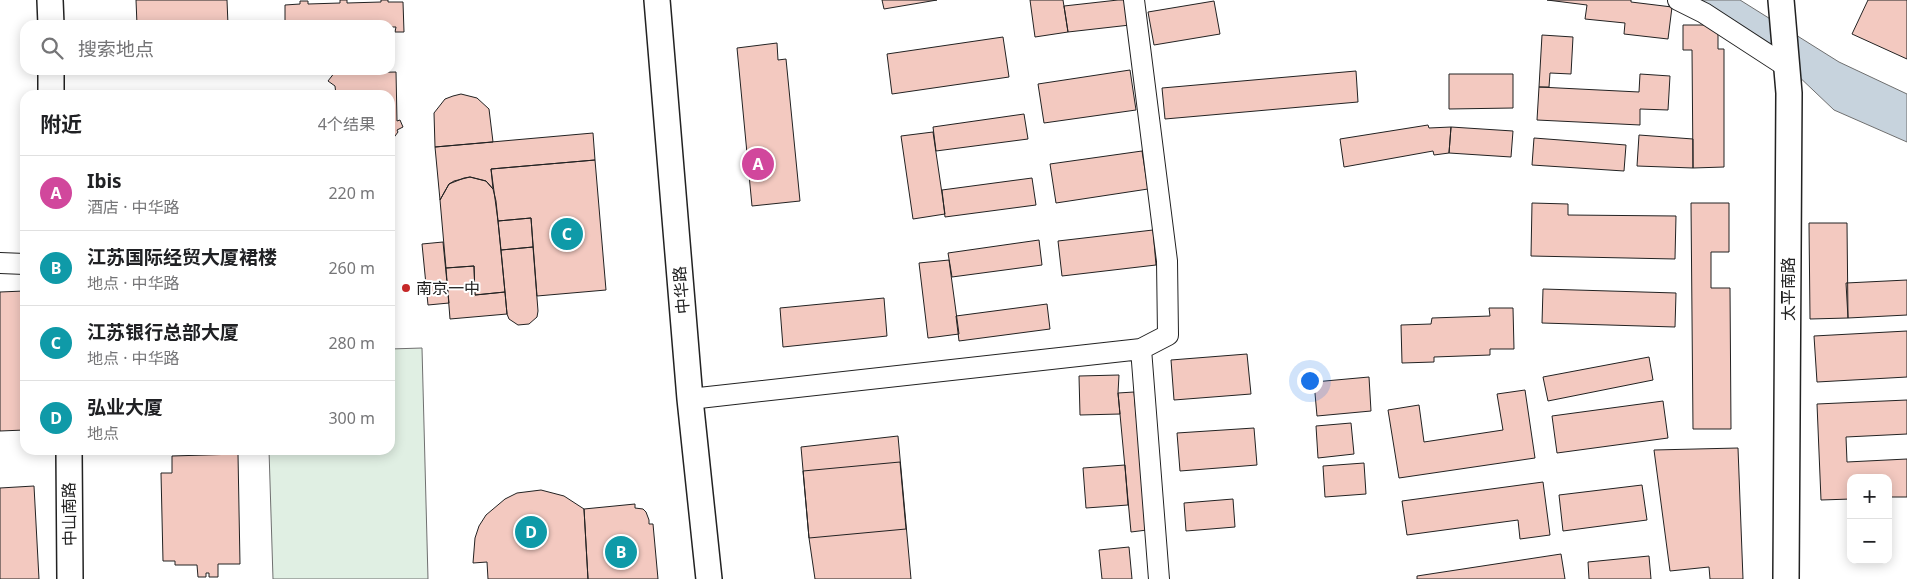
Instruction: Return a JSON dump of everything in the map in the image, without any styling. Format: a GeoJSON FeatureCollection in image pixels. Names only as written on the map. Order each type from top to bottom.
{"type":"FeatureCollection","features":[{"type":"Feature","properties":{"kind":"main road","name":"中华路"},"geometry":{"type":"LineString","coordinates":[[658,0],[690,399],[709,579]]}},
{"type":"Feature","properties":{"kind":"main road","name":"太平南路"},"geometry":{"type":"LineString","coordinates":[[1781,0],[1790,93],[1786,579]]}},
{"type":"Feature","properties":{"kind":"street"},"geometry":{"type":"LineString","coordinates":[[50,0],[51,20]]}},
{"type":"Feature","properties":{"kind":"street"},"geometry":{"type":"LineString","coordinates":[[690,399],[1141,349],[1168,336],[1167,261],[1134,0]]}},
{"type":"Feature","properties":{"kind":"street"},"geometry":{"type":"LineString","coordinates":[[1678,0],[1704,13],[1787,67]]}},
{"type":"Feature","properties":{"kind":"street"},"geometry":{"type":"LineString","coordinates":[[51,75],[51,90]]}},
{"type":"Feature","properties":{"kind":"street"},"geometry":{"type":"LineString","coordinates":[[0,263],[20,264]]}},
{"type":"Feature","properties":{"kind":"street"},"geometry":{"type":"LineString","coordinates":[[1141,349],[1159,579]]}},
{"type":"Feature","properties":{"kind":"street"},"geometry":{"type":"LineString","coordinates":[[69,455],[70,579]]}},
{"type":"Feature","properties":{"kind":"green space"},"geometry":{"type":"Polygon","coordinates":[[[422,348],[428,579],[273,579],[269,455],[395,455],[395,349],[422,348]]]}},
{"type":"Feature","properties":{"kind":"shaded area"},"geometry":{"type":"Polygon","coordinates":[[[1686,0],[1740,0],[1839,62],[1907,94],[1907,142],[1834,110],[1774,53],[1686,0]]]}},
{"type":"Feature","properties":{"kind":"building"},"geometry":{"type":"Polygon","coordinates":[[[136,0],[227,0],[228,20],[137,20],[136,0]]]}},
{"type":"Feature","properties":{"kind":"building"},"geometry":{"type":"Polygon","coordinates":[[[340,0],[347,0],[347,3],[381,2],[381,0],[403,2],[404,32],[395,32],[395,20],[285,20],[285,5],[300,4],[300,1],[308,1],[308,4],[340,3],[340,0]]]}},
{"type":"Feature","properties":{"kind":"building"},"geometry":{"type":"Polygon","coordinates":[[[882,0],[937,0],[884,9],[882,0]]]}},
{"type":"Feature","properties":{"kind":"building"},"geometry":{"type":"Polygon","coordinates":[[[1030,0],[1063,0],[1068,32],[1035,37],[1030,0]]]}},
{"type":"Feature","properties":{"kind":"building"},"geometry":{"type":"Polygon","coordinates":[[[1127,0],[1130,25],[1068,32],[1064,6],[1127,0]]]}},
{"type":"Feature","properties":{"kind":"building"},"geometry":{"type":"Polygon","coordinates":[[[1547,0],[1631,0],[1631,2],[1672,7],[1668,39],[1624,34],[1625,23],[1585,19],[1587,5],[1547,0]]]}},
{"type":"Feature","properties":{"kind":"building"},"geometry":{"type":"Polygon","coordinates":[[[1868,0],[1907,0],[1907,59],[1852,34],[1868,0]]]}},
{"type":"Feature","properties":{"kind":"building"},"geometry":{"type":"Polygon","coordinates":[[[1214,1],[1220,34],[1154,45],[1148,12],[1214,1]]]}},
{"type":"Feature","properties":{"kind":"building"},"geometry":{"type":"Polygon","coordinates":[[[1683,25],[1718,25],[1718,49],[1724,49],[1724,167],[1693,168],[1692,50],[1683,50],[1683,25]]]}},
{"type":"Feature","properties":{"kind":"building"},"geometry":{"type":"Polygon","coordinates":[[[1542,35],[1573,37],[1571,74],[1550,73],[1549,87],[1539,87],[1542,35]]]}},
{"type":"Feature","properties":{"kind":"building"},"geometry":{"type":"Polygon","coordinates":[[[1003,37],[1009,77],[892,94],[887,54],[1003,37]]]}},
{"type":"Feature","properties":{"kind":"building"},"geometry":{"type":"Polygon","coordinates":[[[777,43],[778,60],[786,59],[800,201],[752,206],[737,48],[777,43]]]}},
{"type":"Feature","properties":{"kind":"building"},"geometry":{"type":"Polygon","coordinates":[[[1130,70],[1136,110],[1044,123],[1038,84],[1130,70]]]}},
{"type":"Feature","properties":{"kind":"building"},"geometry":{"type":"Polygon","coordinates":[[[1356,71],[1358,102],[1165,119],[1162,88],[1356,71]]]}},
{"type":"Feature","properties":{"kind":"building"},"geometry":{"type":"Polygon","coordinates":[[[396,72],[397,121],[400,120],[403,127],[397,130],[398,132],[395,136],[395,90],[335,90],[335,86],[328,81],[333,75],[395,75],[396,72]]]}},
{"type":"Feature","properties":{"kind":"building"},"geometry":{"type":"Polygon","coordinates":[[[1449,74],[1513,74],[1513,108],[1449,109],[1449,74]]]}},
{"type":"Feature","properties":{"kind":"building"},"geometry":{"type":"Polygon","coordinates":[[[1640,74],[1670,76],[1668,110],[1640,109],[1640,125],[1537,120],[1539,87],[1639,92],[1640,74]]]}},
{"type":"Feature","properties":{"kind":"building"},"geometry":{"type":"Polygon","coordinates":[[[461,94],[477,98],[489,109],[493,142],[435,147],[434,113],[445,99],[461,94]]]}},
{"type":"Feature","properties":{"kind":"building"},"geometry":{"type":"Polygon","coordinates":[[[1024,114],[1028,139],[936,151],[933,127],[1024,114]]]}},
{"type":"Feature","properties":{"kind":"building"},"geometry":{"type":"Polygon","coordinates":[[[1428,125],[1429,128],[1451,127],[1449,153],[1434,155],[1433,151],[1344,167],[1340,139],[1428,125]]]}},
{"type":"Feature","properties":{"kind":"building"},"geometry":{"type":"Polygon","coordinates":[[[1451,127],[1513,131],[1511,157],[1449,153],[1451,127]]]}},
{"type":"Feature","properties":{"kind":"building"},"geometry":{"type":"Polygon","coordinates":[[[933,132],[945,214],[913,219],[901,136],[933,132]]]}},
{"type":"Feature","properties":{"kind":"building"},"geometry":{"type":"Polygon","coordinates":[[[593,133],[595,160],[491,169],[493,189],[486,181],[470,177],[464,178],[449,184],[440,200],[435,147],[593,133]]]}},
{"type":"Feature","properties":{"kind":"building"},"geometry":{"type":"Polygon","coordinates":[[[1639,135],[1693,139],[1693,168],[1637,166],[1639,135]]]}},
{"type":"Feature","properties":{"kind":"building"},"geometry":{"type":"Polygon","coordinates":[[[1534,138],[1626,145],[1624,171],[1532,165],[1534,138]]]}},
{"type":"Feature","properties":{"kind":"building"},"geometry":{"type":"Polygon","coordinates":[[[1142,151],[1148,189],[1056,203],[1050,164],[1142,151]]]}},
{"type":"Feature","properties":{"kind":"building"},"geometry":{"type":"Polygon","coordinates":[[[595,160],[606,290],[537,296],[531,218],[498,221],[491,169],[595,160]]]}},
{"type":"Feature","properties":{"kind":"building"},"geometry":{"type":"Polygon","coordinates":[[[470,177],[486,181],[493,189],[496,201],[505,292],[475,295],[474,266],[446,268],[440,200],[449,184],[470,177]]]}},
{"type":"Feature","properties":{"kind":"building"},"geometry":{"type":"Polygon","coordinates":[[[1032,178],[1036,205],[945,217],[942,190],[1032,178]]]}},
{"type":"Feature","properties":{"kind":"building"},"geometry":{"type":"Polygon","coordinates":[[[1532,203],[1568,204],[1568,215],[1676,216],[1675,259],[1531,256],[1532,203]]]}},
{"type":"Feature","properties":{"kind":"building"},"geometry":{"type":"Polygon","coordinates":[[[1691,203],[1729,203],[1729,252],[1711,252],[1711,288],[1730,288],[1731,429],[1693,429],[1691,203]]]}},
{"type":"Feature","properties":{"kind":"building"},"geometry":{"type":"Polygon","coordinates":[[[531,218],[533,247],[501,250],[498,221],[531,218]]]}},
{"type":"Feature","properties":{"kind":"building"},"geometry":{"type":"Polygon","coordinates":[[[1809,223],[1847,223],[1848,318],[1810,319],[1809,223]]]}},
{"type":"Feature","properties":{"kind":"building"},"geometry":{"type":"Polygon","coordinates":[[[1153,230],[1156,265],[1062,276],[1058,241],[1153,230]]]}},
{"type":"Feature","properties":{"kind":"building"},"geometry":{"type":"Polygon","coordinates":[[[1039,240],[1042,265],[952,277],[948,253],[1039,240]]]}},
{"type":"Feature","properties":{"kind":"building"},"geometry":{"type":"Polygon","coordinates":[[[443,242],[449,303],[428,305],[422,244],[443,242]]]}},
{"type":"Feature","properties":{"kind":"building"},"geometry":{"type":"Polygon","coordinates":[[[533,247],[537,317],[529,324],[518,325],[509,319],[507,314],[501,250],[533,247]]]}},
{"type":"Feature","properties":{"kind":"building"},"geometry":{"type":"Polygon","coordinates":[[[949,260],[959,334],[928,338],[919,263],[949,260]]]}},
{"type":"Feature","properties":{"kind":"building"},"geometry":{"type":"Polygon","coordinates":[[[474,266],[475,295],[505,292],[507,314],[450,319],[446,268],[474,266]]]}},
{"type":"Feature","properties":{"kind":"building"},"geometry":{"type":"Polygon","coordinates":[[[1907,280],[1907,315],[1848,318],[1846,283],[1907,280]]]}},
{"type":"Feature","properties":{"kind":"building"},"geometry":{"type":"Polygon","coordinates":[[[1543,289],[1676,293],[1675,327],[1542,323],[1543,289]]]}},
{"type":"Feature","properties":{"kind":"building"},"geometry":{"type":"Polygon","coordinates":[[[20,291],[20,430],[0,431],[0,292],[20,291]]]}},
{"type":"Feature","properties":{"kind":"building"},"geometry":{"type":"Polygon","coordinates":[[[884,298],[887,336],[783,347],[780,308],[884,298]]]}},
{"type":"Feature","properties":{"kind":"building"},"geometry":{"type":"Polygon","coordinates":[[[1047,304],[1050,329],[959,341],[956,316],[1047,304]]]}},
{"type":"Feature","properties":{"kind":"building"},"geometry":{"type":"Polygon","coordinates":[[[1489,308],[1513,308],[1514,349],[1490,349],[1490,355],[1434,357],[1434,362],[1402,363],[1401,325],[1431,324],[1432,318],[1490,316],[1489,308]]]}},
{"type":"Feature","properties":{"kind":"building"},"geometry":{"type":"Polygon","coordinates":[[[1907,331],[1907,377],[1817,382],[1814,336],[1907,331]]]}},
{"type":"Feature","properties":{"kind":"building"},"geometry":{"type":"Polygon","coordinates":[[[1247,354],[1251,394],[1174,400],[1171,360],[1247,354]]]}},
{"type":"Feature","properties":{"kind":"building"},"geometry":{"type":"Polygon","coordinates":[[[1649,357],[1653,380],[1548,401],[1543,377],[1649,357]]]}},
{"type":"Feature","properties":{"kind":"building"},"geometry":{"type":"Polygon","coordinates":[[[1119,375],[1120,414],[1080,415],[1079,376],[1119,375]]]}},
{"type":"Feature","properties":{"kind":"building"},"geometry":{"type":"Polygon","coordinates":[[[1369,377],[1371,411],[1317,416],[1314,382],[1369,377]]]}},
{"type":"Feature","properties":{"kind":"building"},"geometry":{"type":"Polygon","coordinates":[[[1525,390],[1535,458],[1399,478],[1388,410],[1419,405],[1424,442],[1503,430],[1497,394],[1525,390]]]}},
{"type":"Feature","properties":{"kind":"building"},"geometry":{"type":"Polygon","coordinates":[[[1134,392],[1147,530],[1131,532],[1118,393],[1134,392]]]}},
{"type":"Feature","properties":{"kind":"building"},"geometry":{"type":"Polygon","coordinates":[[[1907,400],[1907,434],[1846,437],[1847,462],[1907,459],[1907,497],[1892,497],[1892,474],[1847,474],[1847,499],[1821,500],[1817,404],[1907,400]]]}},
{"type":"Feature","properties":{"kind":"building"},"geometry":{"type":"Polygon","coordinates":[[[1663,401],[1668,438],[1557,453],[1552,416],[1663,401]]]}},
{"type":"Feature","properties":{"kind":"building"},"geometry":{"type":"Polygon","coordinates":[[[1351,423],[1354,454],[1318,458],[1316,426],[1351,423]]]}},
{"type":"Feature","properties":{"kind":"building"},"geometry":{"type":"Polygon","coordinates":[[[1254,428],[1257,465],[1180,471],[1177,433],[1254,428]]]}},
{"type":"Feature","properties":{"kind":"building"},"geometry":{"type":"Polygon","coordinates":[[[898,436],[911,579],[815,579],[809,538],[801,447],[898,436]]]}},
{"type":"Feature","properties":{"kind":"building"},"geometry":{"type":"Polygon","coordinates":[[[1738,448],[1743,579],[1710,579],[1709,567],[1670,571],[1654,450],[1738,448]]]}},
{"type":"Feature","properties":{"kind":"building"},"geometry":{"type":"Polygon","coordinates":[[[238,455],[240,564],[218,564],[218,577],[209,577],[209,573],[206,573],[206,577],[198,577],[197,565],[175,565],[175,561],[163,561],[161,473],[172,473],[172,456],[238,455]]]}},
{"type":"Feature","properties":{"kind":"building"},"geometry":{"type":"Polygon","coordinates":[[[900,462],[906,529],[809,538],[803,471],[900,462]]]}},
{"type":"Feature","properties":{"kind":"building"},"geometry":{"type":"Polygon","coordinates":[[[1364,463],[1366,494],[1325,497],[1323,466],[1364,463]]]}},
{"type":"Feature","properties":{"kind":"building"},"geometry":{"type":"Polygon","coordinates":[[[1125,465],[1128,505],[1086,508],[1083,468],[1125,465]]]}},
{"type":"Feature","properties":{"kind":"building"},"geometry":{"type":"Polygon","coordinates":[[[1543,482],[1550,535],[1520,539],[1518,520],[1407,535],[1402,501],[1543,482]]]}},
{"type":"Feature","properties":{"kind":"building"},"geometry":{"type":"Polygon","coordinates":[[[1642,485],[1647,520],[1563,531],[1559,495],[1642,485]]]}},
{"type":"Feature","properties":{"kind":"building"},"geometry":{"type":"Polygon","coordinates":[[[34,486],[39,579],[0,579],[0,488],[34,486]]]}},
{"type":"Feature","properties":{"kind":"building"},"geometry":{"type":"Polygon","coordinates":[[[541,490],[564,496],[584,509],[588,579],[488,579],[487,562],[473,563],[475,538],[479,526],[486,515],[505,499],[517,493],[541,490]]]}},
{"type":"Feature","properties":{"kind":"building"},"geometry":{"type":"Polygon","coordinates":[[[1233,499],[1235,527],[1186,531],[1184,503],[1233,499]]]}},
{"type":"Feature","properties":{"kind":"building"},"geometry":{"type":"Polygon","coordinates":[[[635,504],[635,508],[643,509],[646,512],[649,524],[653,524],[658,579],[588,579],[584,509],[635,504]]]}},
{"type":"Feature","properties":{"kind":"building"},"geometry":{"type":"Polygon","coordinates":[[[1129,547],[1132,579],[1102,579],[1099,550],[1129,547]]]}},
{"type":"Feature","properties":{"kind":"building"},"geometry":{"type":"Polygon","coordinates":[[[1561,554],[1565,579],[1417,579],[1417,576],[1561,554]]]}},
{"type":"Feature","properties":{"kind":"building"},"geometry":{"type":"Polygon","coordinates":[[[1649,556],[1651,579],[1589,579],[1588,562],[1649,556]]]}},
{"type":"Feature","properties":{"kind":"place","name":"Ibis"},"geometry":{"type":"Point","coordinates":[758,164]}},
{"type":"Feature","properties":{"kind":"place","name":"江苏银行总部大厦"},"geometry":{"type":"Point","coordinates":[567,234]}},
{"type":"Feature","properties":{"kind":"place","name":"南京一中"},"geometry":{"type":"Point","coordinates":[406,288]}},
{"type":"Feature","properties":{"kind":"place","name":"弘业大厦"},"geometry":{"type":"Point","coordinates":[531,532]}},
{"type":"Feature","properties":{"kind":"place","name":"江苏国际经贸大厦裙楼"},"geometry":{"type":"Point","coordinates":[621,552]}}]}
